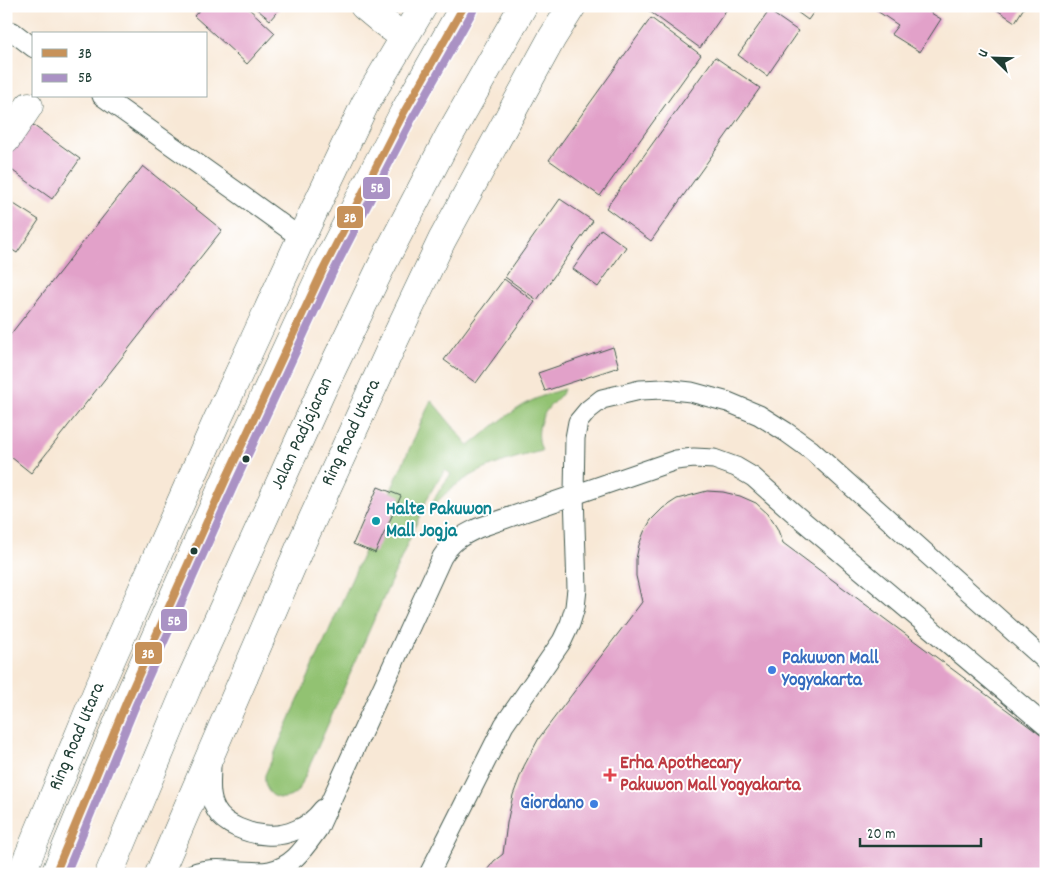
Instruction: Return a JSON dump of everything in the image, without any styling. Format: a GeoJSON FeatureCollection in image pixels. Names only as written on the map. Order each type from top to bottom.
{"type":"FeatureCollection","features":[{"type":"Feature","properties":{"kind":"main road"},"geometry":{"type":"LineString","coordinates":[[364,6],[433,62]]}},
{"type":"Feature","properties":{"kind":"main road","name":"Ring Road Utara"},"geometry":{"type":"LineString","coordinates":[[21,874],[99,687],[216,423],[301,238],[365,104],[423,6]]}},
{"type":"Feature","properties":{"kind":"main road"},"geometry":{"type":"LineString","coordinates":[[55,874],[126,703],[322,272],[403,114],[464,6]]}},
{"type":"Feature","properties":{"kind":"main road","name":"Jalan Padjajaran"},"geometry":{"type":"LineString","coordinates":[[109,874],[191,679],[376,275],[448,136],[523,6]]}},
{"type":"Feature","properties":{"kind":"main road","name":"Ring Road Utara"},"geometry":{"type":"LineString","coordinates":[[159,874],[303,540],[442,240],[548,46],[572,6]]}},
{"type":"Feature","properties":{"kind":"main road"},"geometry":{"type":"LineString","coordinates":[[6,140],[29,106]]}},
{"type":"Feature","properties":{"kind":"lane"},"geometry":{"type":"LineString","coordinates":[[13,32],[32,46]]}},
{"type":"Feature","properties":{"kind":"lane"},"geometry":{"type":"LineString","coordinates":[[105,98],[301,238]]}},
{"type":"Feature","properties":{"kind":"lane"},"geometry":{"type":"LineString","coordinates":[[429,874],[504,724],[562,641],[570,624],[575,607],[577,589],[574,494],[575,438],[578,422],[588,410],[602,399],[640,390],[663,389],[691,392],[728,402],[759,415],[810,450],[1046,661]]}},
{"type":"Feature","properties":{"kind":"lane"},"geometry":{"type":"LineString","coordinates":[[192,874],[198,871],[221,869],[269,872],[290,863],[304,849],[318,829],[442,557],[450,545],[478,528],[676,460],[694,458],[714,459],[736,467],[753,477],[1046,726]]}},
{"type":"Feature","properties":{"kind":"lane"},"geometry":{"type":"LineString","coordinates":[[212,750],[211,794],[216,810],[228,823],[246,831],[266,835],[298,830],[313,820],[331,801]]}},
{"type":"Feature","properties":{"kind":"green space"},"geometry":{"type":"Polygon","coordinates":[[[564,389],[541,420],[539,438],[542,451],[512,459],[483,470],[456,485],[434,506],[431,505],[451,474],[445,470],[428,497],[299,790],[293,795],[284,798],[271,794],[266,785],[265,775],[431,400],[469,446],[514,411],[539,397],[564,389]]]}},
{"type":"Feature","properties":{"kind":"building"},"geometry":{"type":"Polygon","coordinates":[[[203,6],[246,6],[275,33],[247,64],[194,16],[203,6]]]}},
{"type":"Feature","properties":{"kind":"building"},"geometry":{"type":"Polygon","coordinates":[[[253,6],[282,6],[270,20],[253,6]]]}},
{"type":"Feature","properties":{"kind":"building"},"geometry":{"type":"Polygon","coordinates":[[[652,6],[729,6],[700,48],[649,11],[652,6]]]}},
{"type":"Feature","properties":{"kind":"building"},"geometry":{"type":"Polygon","coordinates":[[[789,6],[818,6],[808,20],[789,6]]]}},
{"type":"Feature","properties":{"kind":"building"},"geometry":{"type":"Polygon","coordinates":[[[879,6],[928,6],[926,10],[941,19],[920,52],[891,34],[898,25],[877,11],[879,6]]]}},
{"type":"Feature","properties":{"kind":"building"},"geometry":{"type":"Polygon","coordinates":[[[991,6],[1025,6],[1015,22],[991,6]]]}},
{"type":"Feature","properties":{"kind":"building"},"geometry":{"type":"Polygon","coordinates":[[[769,11],[798,31],[767,76],[738,55],[769,11]]]}},
{"type":"Feature","properties":{"kind":"building"},"geometry":{"type":"Polygon","coordinates":[[[651,18],[701,55],[600,196],[549,160],[651,18]]]}},
{"type":"Feature","properties":{"kind":"building"},"geometry":{"type":"Polygon","coordinates":[[[715,57],[760,88],[651,241],[606,208],[715,57]]]}},
{"type":"Feature","properties":{"kind":"building"},"geometry":{"type":"Polygon","coordinates":[[[30,123],[80,159],[52,199],[6,166],[6,156],[30,123]]]}},
{"type":"Feature","properties":{"kind":"building"},"geometry":{"type":"Polygon","coordinates":[[[143,166],[222,230],[31,473],[6,453],[6,340],[143,166]]]}},
{"type":"Feature","properties":{"kind":"building"},"geometry":{"type":"Polygon","coordinates":[[[6,199],[39,220],[17,253],[6,246],[6,199]]]}},
{"type":"Feature","properties":{"kind":"building"},"geometry":{"type":"Polygon","coordinates":[[[560,199],[593,221],[537,300],[505,277],[560,199]]]}},
{"type":"Feature","properties":{"kind":"building"},"geometry":{"type":"Polygon","coordinates":[[[601,229],[626,247],[598,287],[573,269],[601,229]]]}},
{"type":"Feature","properties":{"kind":"building"},"geometry":{"type":"Polygon","coordinates":[[[504,279],[535,302],[476,383],[444,360],[504,279]]]}},
{"type":"Feature","properties":{"kind":"building"},"geometry":{"type":"Polygon","coordinates":[[[613,347],[619,367],[545,391],[538,373],[613,347]]]}},
{"type":"Feature","properties":{"kind":"building","name":"Halte Pakuwon Mall Jogja"},"geometry":{"type":"Polygon","coordinates":[[[378,487],[401,496],[375,553],[353,544],[378,487]]]}},
{"type":"Feature","properties":{"kind":"building","name":"Pakuwon Mall Yogyakarta"},"geometry":{"type":"Polygon","coordinates":[[[707,491],[740,496],[756,503],[768,514],[777,528],[783,543],[1046,739],[1046,874],[484,874],[494,861],[503,854],[513,795],[524,766],[539,738],[642,602],[636,576],[636,559],[644,532],[651,520],[663,508],[677,499],[707,491]]]}},
{"type":"Feature","properties":{"kind":"transit line","name":"3B"},"geometry":{"type":"LineString","coordinates":[[55,874],[126,703],[226,479],[322,272],[403,114],[464,6]]}},
{"type":"Feature","properties":{"kind":"transit line","name":"5B"},"geometry":{"type":"LineString","coordinates":[[66,874],[135,707],[235,483],[331,276],[412,119],[473,11]]}},
{"type":"Feature","properties":{"kind":"place","name":"Halte Pakuwon Mall Jogja"},"geometry":{"type":"Point","coordinates":[376,521]}},
{"type":"Feature","properties":{"kind":"place","name":"Pakuwon Mall Yogyakarta"},"geometry":{"type":"Point","coordinates":[772,670]}},
{"type":"Feature","properties":{"kind":"place","name":"Erha Apothecary Pakuwon Mall Yogyakarta"},"geometry":{"type":"Point","coordinates":[610,775]}},
{"type":"Feature","properties":{"kind":"place","name":"Giordano"},"geometry":{"type":"Point","coordinates":[594,804]}}]}
